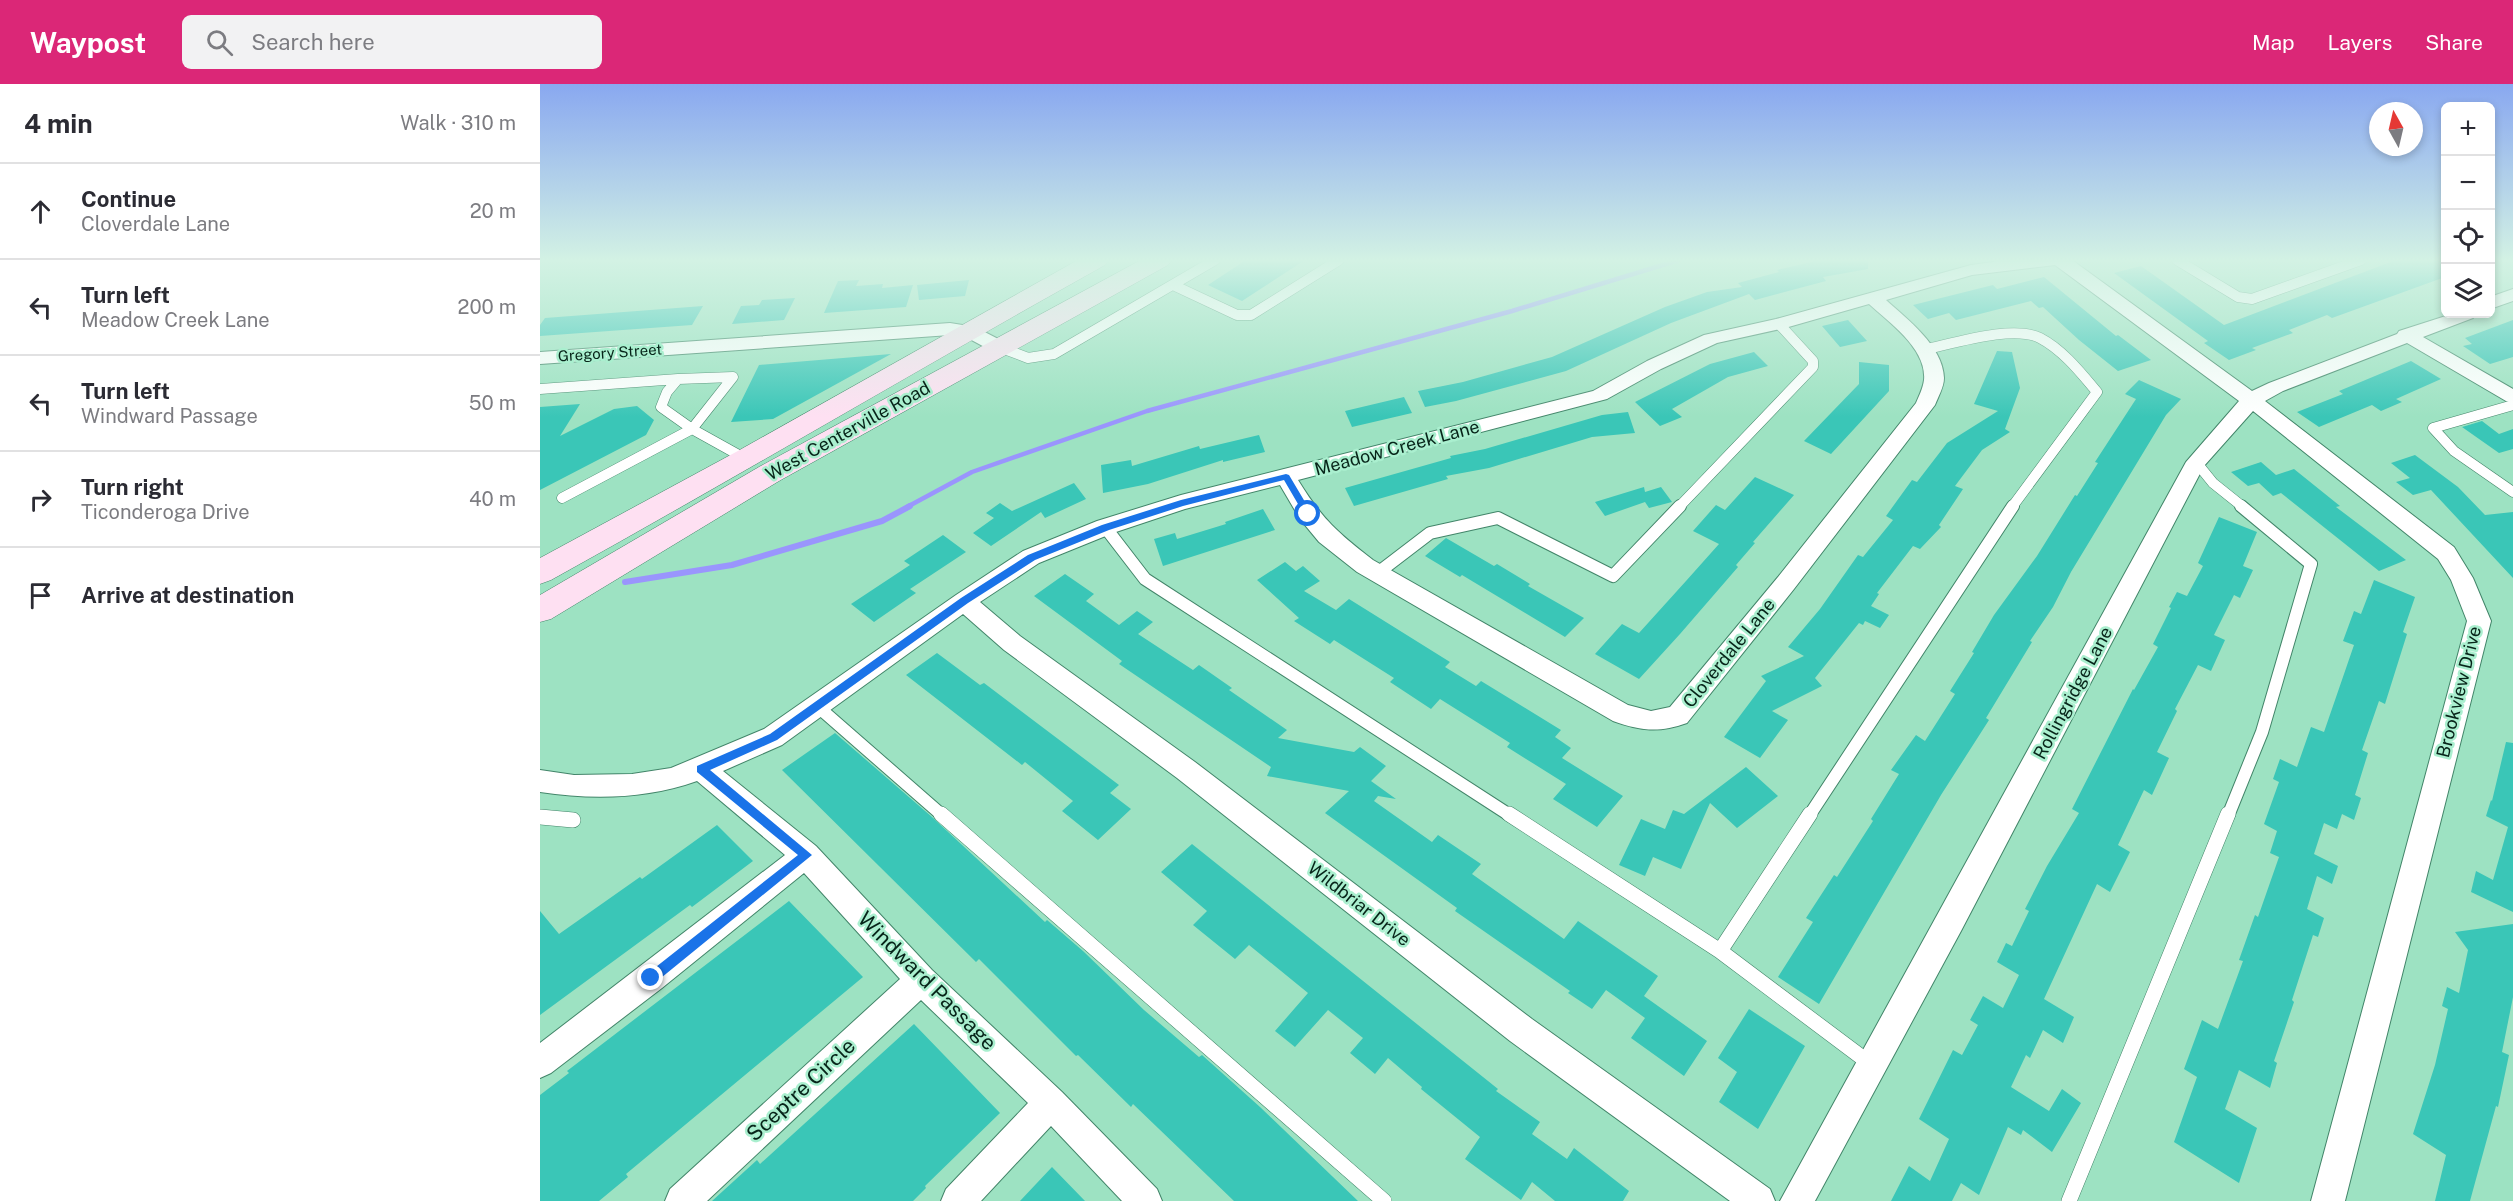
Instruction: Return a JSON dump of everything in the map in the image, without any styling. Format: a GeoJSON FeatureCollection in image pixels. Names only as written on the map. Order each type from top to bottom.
{"type":"FeatureCollection","features":[{"type":"Feature","properties":{"kind":"main road","name":"West Centerville Road"},"geometry":{"type":"LineString","coordinates":[[540,610],[968,331],[1003,312]]}},
{"type":"Feature","properties":{"kind":"main road","name":"West Centerville Road"},"geometry":{"type":"LineString","coordinates":[[540,572],[757,467],[1064,312]]}},
{"type":"Feature","properties":{"kind":"street","name":"Meadow Creek Lane"},"geometry":{"type":"LineString","coordinates":[[540,781],[574,786],[632,785],[671,779],[701,769],[773,737],[964,601],[1031,557],[1105,527],[1181,503],[1475,427],[1524,417],[1600,395],[1654,365],[1711,339],[1822,312]]}},
{"type":"Feature","properties":{"kind":"street","name":"Cloverdale Lane"},"geometry":{"type":"LineString","coordinates":[[1286,477],[1308,514],[1326,536],[1365,566],[1622,714],[1651,721],[1678,716],[1786,583],[1925,405],[1934,379],[1929,360],[1914,337],[1888,312]]}},
{"type":"Feature","properties":{"kind":"street","name":"Brookview Drive"},"geometry":{"type":"LineString","coordinates":[[2130,312],[2251,400],[2402,515],[2446,553],[2462,578],[2479,621],[2328,1201]]}},
{"type":"Feature","properties":{"kind":"street","name":"Rollingridge Lane"},"geometry":{"type":"LineString","coordinates":[[1797,1201],[1957,910],[2196,462],[2251,400],[2276,387],[2406,335],[2455,318]]}},
{"type":"Feature","properties":{"kind":"street","name":"Gregory Street"},"geometry":{"type":"LineString","coordinates":[[540,358],[950,329],[968,331],[999,347]]}},
{"type":"Feature","properties":{"kind":"street"},"geometry":{"type":"LineString","coordinates":[[2406,335],[2513,397]]}},
{"type":"Feature","properties":{"kind":"street","name":"Wildbriar Drive"},"geometry":{"type":"LineString","coordinates":[[964,601],[1012,643],[1186,770],[1521,1030],[1758,1201]]}},
{"type":"Feature","properties":{"kind":"street","name":"Windward Passage"},"geometry":{"type":"LineString","coordinates":[[701,769],[807,855],[921,980],[1051,1103],[1145,1201]]}},
{"type":"Feature","properties":{"kind":"street"},"geometry":{"type":"LineString","coordinates":[[540,1062],[807,855]]}},
{"type":"Feature","properties":{"kind":"street","name":"Sceptre Circle"},"geometry":{"type":"LineString","coordinates":[[682,1201],[921,980]]}},
{"type":"Feature","properties":{"kind":"street"},"geometry":{"type":"LineString","coordinates":[[958,1201],[1051,1103]]}},
{"type":"Feature","properties":{"kind":"lane"},"geometry":{"type":"LineString","coordinates":[[999,347],[1028,358],[1054,354],[1126,312]]}},
{"type":"Feature","properties":{"kind":"lane"},"geometry":{"type":"LineString","coordinates":[[1231,312],[1237,315],[1251,315],[1256,312]]}},
{"type":"Feature","properties":{"kind":"lane"},"geometry":{"type":"LineString","coordinates":[[1379,572],[1430,533],[1498,518],[1613,576],[1813,367],[1813,361],[1779,324]]}},
{"type":"Feature","properties":{"kind":"lane"},"geometry":{"type":"LineString","coordinates":[[1720,951],[2027,484],[2097,392],[2078,369],[2034,334],[2009,334],[1922,350]]}},
{"type":"Feature","properties":{"kind":"lane"},"geometry":{"type":"LineString","coordinates":[[540,389],[733,377],[692,429],[562,498]]}},
{"type":"Feature","properties":{"kind":"lane"},"geometry":{"type":"LineString","coordinates":[[678,379],[668,392],[662,407],[692,429],[757,467]]}},
{"type":"Feature","properties":{"kind":"lane"},"geometry":{"type":"LineString","coordinates":[[2513,405],[2433,428],[2454,451],[2513,492]]}},
{"type":"Feature","properties":{"kind":"lane"},"geometry":{"type":"LineString","coordinates":[[2069,1201],[2262,732],[2311,564],[2213,483],[2196,462]]}},
{"type":"Feature","properties":{"kind":"lane"},"geometry":{"type":"LineString","coordinates":[[1105,527],[1145,579],[1720,951],[1872,1065]]}},
{"type":"Feature","properties":{"kind":"lane"},"geometry":{"type":"LineString","coordinates":[[816,705],[1383,1201]]}},
{"type":"Feature","properties":{"kind":"lane"},"geometry":{"type":"LineString","coordinates":[[540,817],[573,820]]}},
{"type":"Feature","properties":{"kind":"building"},"geometry":{"type":"Polygon","coordinates":[[[622,312],[699,312],[692,325],[540,336],[540,325],[545,318],[622,312]]]}},
{"type":"Feature","properties":{"kind":"building"},"geometry":{"type":"Polygon","coordinates":[[[738,312],[788,312],[784,320],[732,324],[738,312]]]}},
{"type":"Feature","properties":{"kind":"building"},"geometry":{"type":"Polygon","coordinates":[[[1653,312],[1700,312],[1566,371],[1456,401],[1425,407],[1418,391],[1463,382],[1552,357],[1653,312]]]}},
{"type":"Feature","properties":{"kind":"building"},"geometry":{"type":"Polygon","coordinates":[[[1921,312],[1987,312],[1956,320],[1949,313],[1928,319],[1921,312]]]}},
{"type":"Feature","properties":{"kind":"building"},"geometry":{"type":"Polygon","coordinates":[[[2049,312],[2087,312],[2151,360],[2118,371],[2049,312]]]}},
{"type":"Feature","properties":{"kind":"building"},"geometry":{"type":"Polygon","coordinates":[[[2168,312],[2206,312],[2224,325],[2258,312],[2348,312],[2332,318],[2327,315],[2289,330],[2293,333],[2252,348],[2256,350],[2229,360],[2204,343],[2208,341],[2168,312]]]}},
{"type":"Feature","properties":{"kind":"building"},"geometry":{"type":"Polygon","coordinates":[[[1848,320],[1867,341],[1840,347],[1822,326],[1848,320]]]}},
{"type":"Feature","properties":{"kind":"building"},"geometry":{"type":"Polygon","coordinates":[[[2513,320],[2513,357],[2490,364],[2463,346],[2472,344],[2465,338],[2513,320]]]}},
{"type":"Feature","properties":{"kind":"building"},"geometry":{"type":"Polygon","coordinates":[[[1997,351],[2012,352],[2020,388],[2005,429],[2010,432],[1982,450],[1955,486],[1963,489],[1939,525],[1941,527],[1920,549],[1913,546],[1877,593],[1879,594],[1871,606],[1889,615],[1880,628],[1865,621],[1863,625],[1859,623],[1815,678],[1822,686],[1772,711],[1788,720],[1760,758],[1724,737],[1766,681],[1761,676],[1804,656],[1788,647],[1820,609],[1858,555],[1863,557],[1893,520],[1886,516],[1912,480],[1917,482],[1947,443],[1998,411],[1974,404],[1997,351]]]}},
{"type":"Feature","properties":{"kind":"building"},"geometry":{"type":"Polygon","coordinates":[[[1754,352],[1768,366],[1728,377],[1672,409],[1682,417],[1660,426],[1635,402],[1710,364],[1754,352]]]}},
{"type":"Feature","properties":{"kind":"building"},"geometry":{"type":"Polygon","coordinates":[[[891,354],[773,419],[731,422],[759,365],[891,354]]]}},
{"type":"Feature","properties":{"kind":"building"},"geometry":{"type":"Polygon","coordinates":[[[2411,361],[2441,379],[2396,399],[2402,402],[2381,411],[2372,405],[2319,427],[2297,412],[2343,394],[2339,391],[2411,361]]]}},
{"type":"Feature","properties":{"kind":"building"},"geometry":{"type":"Polygon","coordinates":[[[1859,362],[1889,365],[1889,391],[1831,454],[1804,441],[1859,384],[1859,362]]]}},
{"type":"Feature","properties":{"kind":"building"},"geometry":{"type":"Polygon","coordinates":[[[2139,380],[2181,399],[2166,415],[2071,572],[2053,607],[2030,641],[2032,642],[1986,718],[1989,720],[1941,795],[1819,1004],[1778,977],[1813,922],[1806,918],[1834,875],[1837,877],[1873,821],[1871,819],[1899,774],[1891,770],[1916,735],[1925,741],[1955,694],[1950,691],[1994,615],[2037,556],[2098,463],[2095,462],[2136,399],[2125,394],[2139,380]]]}},
{"type":"Feature","properties":{"kind":"building"},"geometry":{"type":"Polygon","coordinates":[[[1404,397],[1412,413],[1352,427],[1345,411],[1404,397]]]}},
{"type":"Feature","properties":{"kind":"building"},"geometry":{"type":"Polygon","coordinates":[[[580,404],[560,436],[614,409],[637,406],[654,420],[646,435],[540,490],[540,407],[580,404]]]}},
{"type":"Feature","properties":{"kind":"building"},"geometry":{"type":"Polygon","coordinates":[[[1628,412],[1635,433],[1592,437],[1489,468],[1446,476],[1448,479],[1354,506],[1345,488],[1451,458],[1450,456],[1485,449],[1602,415],[1628,412]]]}},
{"type":"Feature","properties":{"kind":"building"},"geometry":{"type":"Polygon","coordinates":[[[2482,421],[2499,434],[2513,429],[2513,449],[2499,453],[2462,427],[2482,421]]]}},
{"type":"Feature","properties":{"kind":"building"},"geometry":{"type":"Polygon","coordinates":[[[1259,435],[1265,452],[1223,462],[1223,460],[1148,484],[1103,493],[1101,465],[1131,460],[1132,466],[1199,446],[1200,449],[1259,435]]]}},
{"type":"Feature","properties":{"kind":"building"},"geometry":{"type":"Polygon","coordinates":[[[2415,455],[2458,487],[2485,515],[2513,512],[2513,578],[2431,490],[2413,495],[2396,482],[2410,478],[2391,463],[2415,455]]]}},
{"type":"Feature","properties":{"kind":"building"},"geometry":{"type":"Polygon","coordinates":[[[2261,462],[2276,475],[2294,469],[2340,506],[2336,507],[2406,560],[2379,571],[2281,493],[2273,496],[2259,483],[2248,486],[2231,472],[2261,462]]]}},
{"type":"Feature","properties":{"kind":"building"},"geometry":{"type":"Polygon","coordinates":[[[1755,477],[1794,495],[1753,542],[1755,543],[1736,565],[1738,567],[1680,634],[1639,679],[1595,654],[1622,624],[1639,633],[1719,544],[1693,531],[1716,505],[1725,510],[1755,477]]]}},
{"type":"Feature","properties":{"kind":"building"},"geometry":{"type":"Polygon","coordinates":[[[1074,483],[1086,499],[1045,518],[1041,512],[991,546],[973,533],[994,518],[986,513],[1000,503],[1012,511],[1074,483]]]}},
{"type":"Feature","properties":{"kind":"building"},"geometry":{"type":"Polygon","coordinates":[[[1644,487],[1645,492],[1661,487],[1672,502],[1649,508],[1645,502],[1605,516],[1595,502],[1644,487]]]}},
{"type":"Feature","properties":{"kind":"building"},"geometry":{"type":"Polygon","coordinates":[[[1263,509],[1275,530],[1163,566],[1154,539],[1175,533],[1177,539],[1226,524],[1225,522],[1263,509]]]}},
{"type":"Feature","properties":{"kind":"building"},"geometry":{"type":"Polygon","coordinates":[[[2219,517],[2257,532],[2243,566],[2253,570],[2240,598],[2234,595],[2214,635],[2225,640],[2211,671],[2198,665],[2175,709],[2177,711],[2157,752],[2169,758],[2152,795],[2144,790],[2118,845],[2130,852],[2110,892],[2097,884],[2044,999],[2074,1017],[2063,1043],[2043,1030],[2030,1058],[2026,1055],[2011,1087],[2049,1111],[2062,1089],[2081,1103],[2052,1152],[2023,1130],[2021,1135],[2008,1127],[1979,1195],[1961,1183],[1952,1201],[1891,1201],[1909,1166],[1930,1181],[1949,1139],[1919,1119],[1953,1050],[1962,1055],[1978,1025],[1970,1020],[1983,996],[2003,1008],[2019,975],[1997,962],[2006,943],[2012,946],[2029,911],[2025,909],[2047,866],[2079,813],[2072,809],[2133,689],[2158,647],[2153,644],[2171,608],[2169,607],[2177,592],[2187,596],[2203,566],[2198,563],[2219,517]]]}},
{"type":"Feature","properties":{"kind":"building"},"geometry":{"type":"Polygon","coordinates":[[[943,535],[966,552],[910,589],[916,593],[874,622],[851,604],[910,565],[904,561],[943,535]]]}},
{"type":"Feature","properties":{"kind":"building"},"geometry":{"type":"Polygon","coordinates":[[[1446,538],[1494,566],[1497,564],[1530,584],[1528,586],[1584,618],[1565,637],[1462,575],[1460,577],[1425,556],[1446,538]]]}},
{"type":"Feature","properties":{"kind":"building"},"geometry":{"type":"Polygon","coordinates":[[[1285,562],[1296,571],[1303,566],[1320,581],[1304,591],[1336,610],[1349,599],[1450,662],[1445,667],[1476,686],[1481,681],[1561,730],[1555,737],[1571,748],[1562,758],[1623,796],[1597,827],[1553,799],[1566,784],[1507,747],[1510,743],[1440,699],[1431,709],[1390,682],[1394,678],[1334,640],[1330,644],[1294,621],[1299,618],[1257,580],[1285,562]]]}},
{"type":"Feature","properties":{"kind":"building"},"geometry":{"type":"Polygon","coordinates":[[[1065,574],[1094,594],[1086,601],[1119,625],[1137,611],[1153,622],[1138,634],[1193,670],[1199,665],[1232,688],[1229,690],[1287,730],[1278,738],[1354,752],[1360,747],[1386,766],[1371,781],[1396,799],[1378,796],[1374,801],[1432,842],[1438,835],[1481,864],[1472,874],[1564,939],[1578,921],[1658,976],[1644,996],[1707,1041],[1684,1076],[1631,1038],[1645,1018],[1606,990],[1592,1009],[1568,993],[1570,991],[1455,911],[1457,908],[1325,813],[1349,791],[1267,776],[1271,767],[1119,664],[1122,661],[1034,596],[1065,574]]]}},
{"type":"Feature","properties":{"kind":"building"},"geometry":{"type":"Polygon","coordinates":[[[2374,580],[2415,597],[2403,632],[2407,634],[2385,704],[2379,701],[2362,750],[2368,753],[2355,795],[2361,798],[2354,820],[2342,814],[2337,829],[2324,823],[2314,854],[2338,866],[2332,884],[2317,876],[2307,909],[2324,918],[2318,937],[2313,935],[2292,1000],[2294,1002],[2274,1061],[2277,1063],[2270,1088],[2239,1070],[2225,1109],[2257,1128],[2239,1183],[2174,1142],[2197,1077],[2184,1069],[2202,1020],[2218,1029],[2243,961],[2239,960],[2255,915],[2258,917],[2279,857],[2270,853],[2277,831],[2264,824],[2279,782],[2273,779],[2280,759],[2297,767],[2311,727],[2324,732],[2354,645],[2343,641],[2354,611],[2361,614],[2374,580]]]}},
{"type":"Feature","properties":{"kind":"building"},"geometry":{"type":"Polygon","coordinates":[[[937,653],[980,685],[984,683],[1119,785],[1110,793],[1131,809],[1098,840],[1062,811],[1073,801],[1025,762],[1022,765],[906,675],[937,653]]]}},
{"type":"Feature","properties":{"kind":"building"},"geometry":{"type":"Polygon","coordinates":[[[835,733],[932,817],[1045,922],[1047,920],[1083,951],[1144,1010],[1199,1057],[1202,1055],[1358,1201],[1234,1201],[1133,1104],[1131,1107],[1078,1055],[1076,1056],[979,959],[976,962],[782,770],[835,733]]]}},
{"type":"Feature","properties":{"kind":"building"},"geometry":{"type":"Polygon","coordinates":[[[2506,742],[2513,743],[2513,912],[2471,892],[2476,871],[2493,880],[2508,827],[2486,816],[2492,801],[2506,742]]]}},
{"type":"Feature","properties":{"kind":"building"},"geometry":{"type":"Polygon","coordinates":[[[1746,767],[1778,796],[1737,828],[1710,803],[1681,869],[1653,857],[1645,876],[1619,865],[1641,819],[1665,829],[1673,810],[1684,814],[1746,767]]]}},
{"type":"Feature","properties":{"kind":"building"},"geometry":{"type":"Polygon","coordinates":[[[717,825],[753,861],[540,1015],[540,911],[559,934],[640,877],[642,879],[717,825]]]}},
{"type":"Feature","properties":{"kind":"building"},"geometry":{"type":"Polygon","coordinates":[[[1192,844],[1498,1089],[1496,1091],[1540,1122],[1532,1134],[1567,1159],[1574,1148],[1629,1191],[1623,1201],[1555,1201],[1532,1182],[1521,1200],[1465,1159],[1480,1137],[1421,1089],[1422,1087],[1388,1058],[1375,1074],[1350,1053],[1363,1038],[1328,1010],[1295,1047],[1275,1031],[1308,993],[1249,945],[1235,959],[1193,925],[1207,911],[1161,872],[1192,844]]]}},
{"type":"Feature","properties":{"kind":"building"},"geometry":{"type":"Polygon","coordinates":[[[789,901],[863,977],[626,1174],[628,1177],[599,1201],[540,1201],[540,1095],[569,1073],[567,1071],[789,901]]]}},
{"type":"Feature","properties":{"kind":"building"},"geometry":{"type":"Polygon","coordinates":[[[2513,924],[2513,997],[2502,1052],[2509,1055],[2498,1107],[2496,1106],[2470,1201],[2435,1201],[2446,1155],[2413,1134],[2435,1065],[2448,1009],[2442,1006],[2447,987],[2459,993],[2468,950],[2455,932],[2513,924]]]}},
{"type":"Feature","properties":{"kind":"building"},"geometry":{"type":"Polygon","coordinates":[[[1749,1009],[1805,1046],[1758,1129],[1719,1102],[1737,1072],[1718,1058],[1749,1009]]]}},
{"type":"Feature","properties":{"kind":"building"},"geometry":{"type":"Polygon","coordinates":[[[914,1024],[1000,1113],[925,1186],[926,1188],[913,1201],[712,1201],[757,1160],[760,1164],[914,1024]]]}},
{"type":"Feature","properties":{"kind":"building"},"geometry":{"type":"Polygon","coordinates":[[[1052,1167],[1085,1201],[1020,1201],[1052,1167]]]}},
{"type":"Feature","properties":{"kind":"waterway"},"geometry":{"type":"LineString","coordinates":[[907,507],[972,472],[1147,411],[1508,312]]}},
{"type":"Feature","properties":{"kind":"waterway"},"geometry":{"type":"LineString","coordinates":[[625,582],[732,565],[882,521],[910,506]]}},
{"type":"Feature","properties":{"kind":"route"},"geometry":{"type":"LineString","coordinates":[[651,978],[807,855],[701,769],[773,737],[964,601],[1031,557],[1105,527],[1181,503],[1286,477],[1308,514]]}}]}
